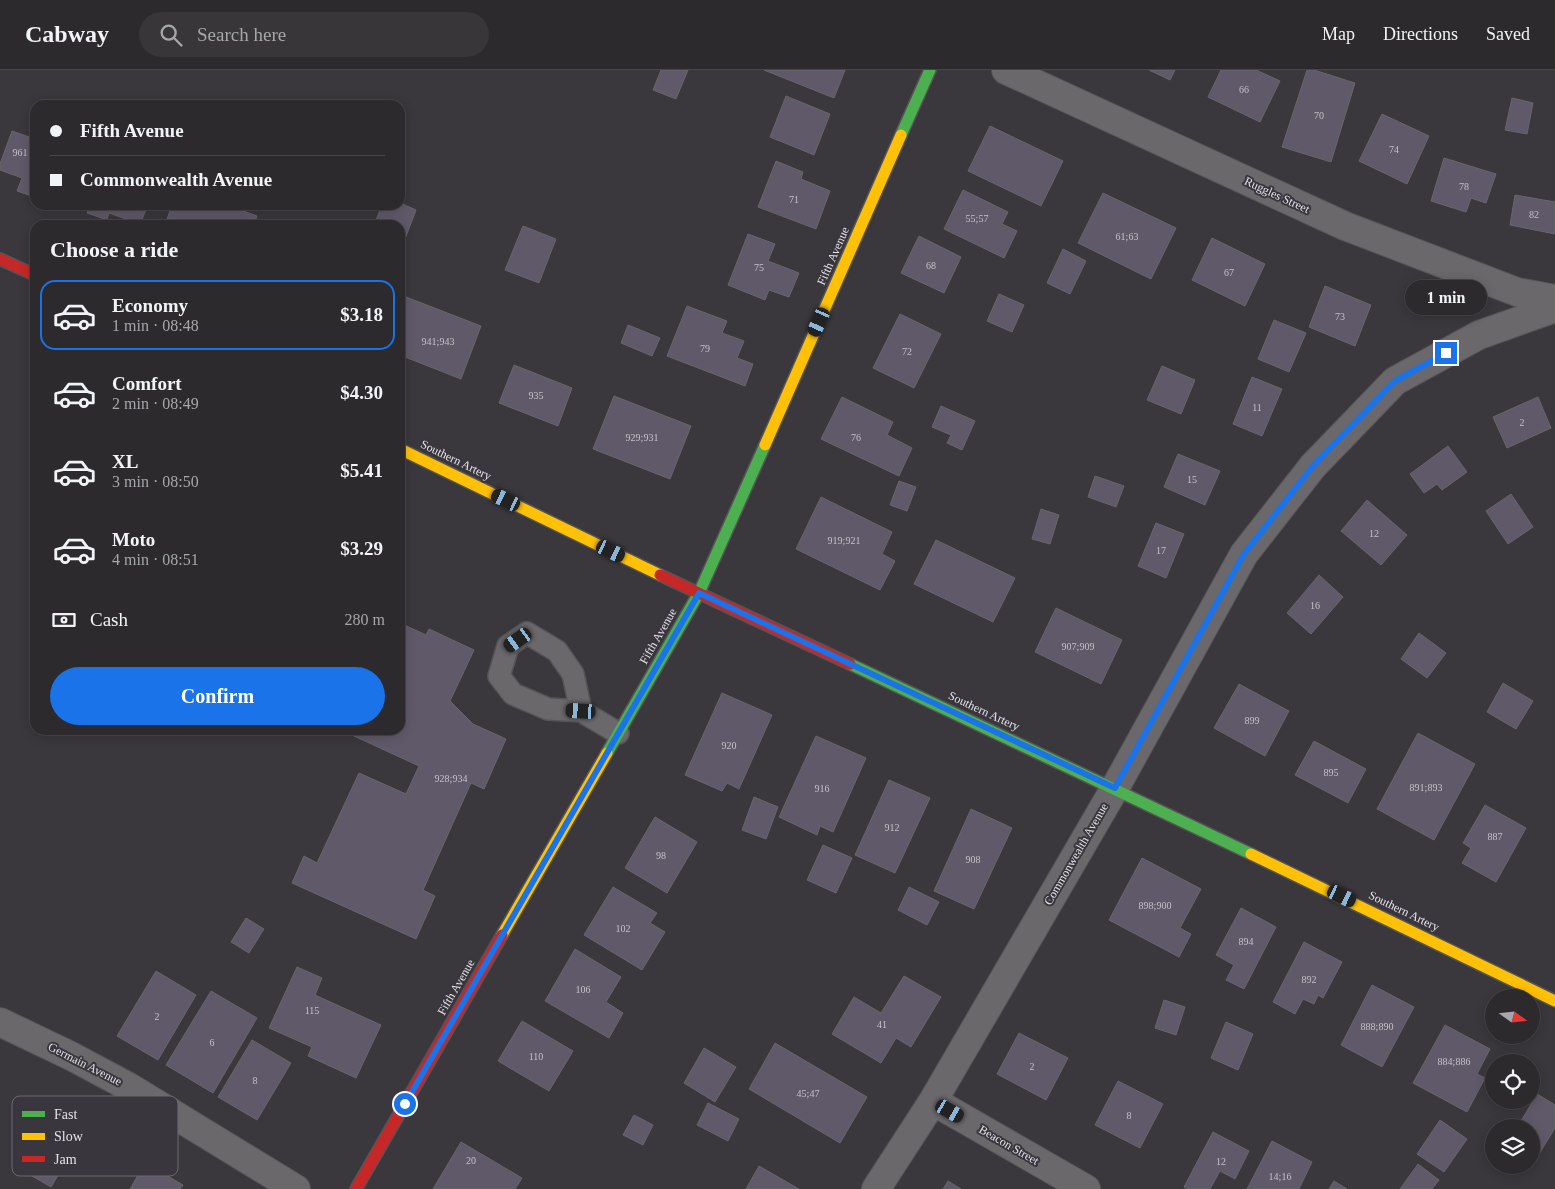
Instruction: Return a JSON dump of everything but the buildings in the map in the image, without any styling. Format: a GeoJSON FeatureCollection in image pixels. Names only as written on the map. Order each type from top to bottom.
{"type":"FeatureCollection","features":[{"type":"Feature","properties":{"kind":"main road","name":"Fifth Avenue"},"geometry":{"type":"LineString","coordinates":[[356,1189],[699,593],[930,70]]}},
{"type":"Feature","properties":{"kind":"main road"},"geometry":{"type":"LineString","coordinates":[[0,259],[30,273]]}},
{"type":"Feature","properties":{"kind":"main road","name":"Southern Artery"},"geometry":{"type":"LineString","coordinates":[[405,451],[699,593],[1385,917],[1555,1001]]}},
{"type":"Feature","properties":{"kind":"street","name":"Ruggles Street"},"geometry":{"type":"LineString","coordinates":[[1006,70],[1345,226],[1517,292],[1555,299]]}},
{"type":"Feature","properties":{"kind":"street","name":"Commonwealth Avenue"},"geometry":{"type":"LineString","coordinates":[[876,1189],[932,1101],[1115,788],[1244,554],[1313,466],[1395,381],[1479,335],[1555,308]]}},
{"type":"Feature","properties":{"kind":"street","name":"Germain Avenue"},"geometry":{"type":"LineString","coordinates":[[0,1022],[71,1056],[143,1096]]}},
{"type":"Feature","properties":{"kind":"street","name":"Beacon Street"},"geometry":{"type":"LineString","coordinates":[[932,1101],[1086,1189]]}},
{"type":"Feature","properties":{"kind":"street","name":"Germain Avenue"},"geometry":{"type":"LineString","coordinates":[[178,1117],[296,1189]]}},
{"type":"Feature","properties":{"kind":"lane"},"geometry":{"type":"LineString","coordinates":[[581,711],[618,733]]}},
{"type":"Feature","properties":{"kind":"traffic: fast"},"geometry":{"type":"LineString","coordinates":[[901,135],[930,70]]}},
{"type":"Feature","properties":{"kind":"traffic: fast"},"geometry":{"type":"LineString","coordinates":[[607,753],[699,593],[765,445]]}},
{"type":"Feature","properties":{"kind":"traffic: fast"},"geometry":{"type":"LineString","coordinates":[[850,664],[1251,854]]}},
{"type":"Feature","properties":{"kind":"traffic: slow"},"geometry":{"type":"LineString","coordinates":[[765,445],[901,135]]}},
{"type":"Feature","properties":{"kind":"traffic: slow"},"geometry":{"type":"LineString","coordinates":[[405,451],[660,575]]}},
{"type":"Feature","properties":{"kind":"traffic: slow"},"geometry":{"type":"LineString","coordinates":[[502,935],[607,753]]}},
{"type":"Feature","properties":{"kind":"traffic: slow"},"geometry":{"type":"LineString","coordinates":[[1251,854],[1555,1001]]}},
{"type":"Feature","properties":{"kind":"traffic: jam"},"geometry":{"type":"LineString","coordinates":[[0,259],[30,273]]}},
{"type":"Feature","properties":{"kind":"traffic: jam"},"geometry":{"type":"LineString","coordinates":[[660,575],[850,664]]}},
{"type":"Feature","properties":{"kind":"traffic: jam"},"geometry":{"type":"LineString","coordinates":[[356,1189],[502,935]]}},
{"type":"Feature","properties":{"kind":"route"},"geometry":{"type":"LineString","coordinates":[[405,1104],[699,593],[1115,788],[1244,554],[1313,466],[1395,381],[1446,353]]}}]}
